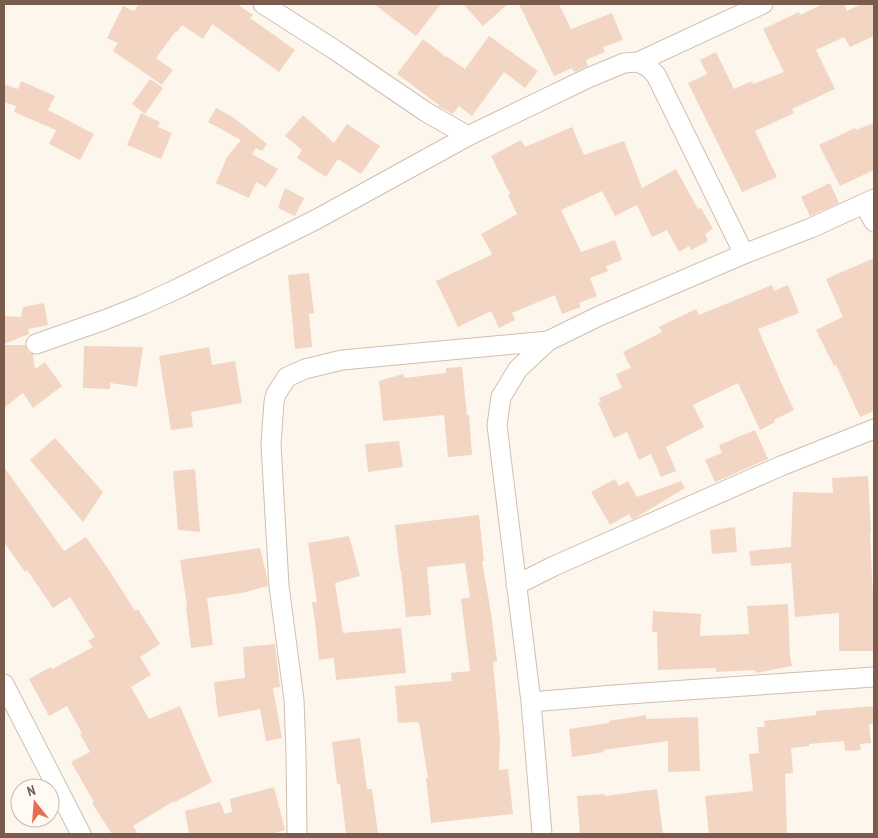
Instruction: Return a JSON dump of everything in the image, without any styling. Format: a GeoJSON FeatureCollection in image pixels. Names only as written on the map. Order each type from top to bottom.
{"type":"FeatureCollection","features":[{"type":"Feature","properties":{"kind":"street"},"geometry":{"type":"LineString","coordinates":[[262,4],[335,50],[426,112],[468,136]]}},
{"type":"Feature","properties":{"kind":"street"},"geometry":{"type":"LineString","coordinates":[[36,344],[107,319],[179,288],[317,219],[468,136],[588,78],[624,63],[638,62],[753,6]]}},
{"type":"Feature","properties":{"kind":"street"},"geometry":{"type":"LineString","coordinates":[[638,62],[648,67],[656,75],[744,254]]}},
{"type":"Feature","properties":{"kind":"street"},"geometry":{"type":"LineString","coordinates":[[542,834],[531,702],[497,425],[502,397],[518,369],[548,342],[600,316],[869,202],[874,222]]}},
{"type":"Feature","properties":{"kind":"street"},"geometry":{"type":"LineString","coordinates":[[297,834],[294,700],[279,586],[271,444],[276,394],[287,377],[305,369],[342,360],[548,342]]}},
{"type":"Feature","properties":{"kind":"street"},"geometry":{"type":"LineString","coordinates":[[516,585],[781,466],[874,429]]}},
{"type":"Feature","properties":{"kind":"street"},"geometry":{"type":"LineString","coordinates":[[531,702],[874,678]]}},
{"type":"Feature","properties":{"kind":"street"},"geometry":{"type":"LineString","coordinates":[[4,684],[80,834]]}},
{"type":"Feature","properties":{"kind":"building"},"geometry":{"type":"Polygon","coordinates":[[[139,4],[237,4],[253,15],[250,18],[295,50],[279,72],[212,24],[203,39],[182,25],[156,58],[173,70],[162,85],[113,51],[118,43],[107,38],[123,6],[134,11],[139,4]]]}},
{"type":"Feature","properties":{"kind":"building"},"geometry":{"type":"Polygon","coordinates":[[[374,4],[441,4],[416,36],[374,4]]]}},
{"type":"Feature","properties":{"kind":"building"},"geometry":{"type":"Polygon","coordinates":[[[463,4],[508,4],[483,26],[463,4]]]}},
{"type":"Feature","properties":{"kind":"building"},"geometry":{"type":"Polygon","coordinates":[[[519,4],[559,4],[571,29],[612,13],[623,40],[603,47],[605,52],[586,60],[588,66],[574,72],[572,68],[554,76],[519,4]]]}},
{"type":"Feature","properties":{"kind":"building"},"geometry":{"type":"Polygon","coordinates":[[[823,4],[844,4],[847,11],[862,4],[874,4],[874,36],[850,47],[844,37],[816,50],[835,89],[792,109],[794,113],[755,131],[777,177],[742,192],[688,83],[707,74],[700,60],[716,52],[734,89],[752,81],[753,84],[784,72],[763,29],[799,12],[800,15],[823,4]]]}},
{"type":"Feature","properties":{"kind":"building"},"geometry":{"type":"Polygon","coordinates":[[[489,36],[538,71],[525,88],[504,72],[472,116],[459,106],[453,114],[438,106],[397,74],[423,39],[465,69],[489,36]]]}},
{"type":"Feature","properties":{"kind":"building"},"geometry":{"type":"Polygon","coordinates":[[[150,79],[163,88],[145,114],[132,104],[150,79]]]}},
{"type":"Feature","properties":{"kind":"building"},"geometry":{"type":"Polygon","coordinates":[[[21,81],[55,96],[48,110],[94,134],[80,160],[49,144],[56,130],[14,112],[16,106],[4,102],[4,84],[18,89],[21,81]]]}},
{"type":"Feature","properties":{"kind":"building"},"geometry":{"type":"Polygon","coordinates":[[[216,108],[234,118],[267,144],[262,151],[256,148],[252,154],[278,169],[266,187],[256,182],[249,198],[216,183],[227,157],[241,140],[208,122],[216,108]]]}},
{"type":"Feature","properties":{"kind":"building"},"geometry":{"type":"Polygon","coordinates":[[[141,113],[160,122],[158,127],[172,133],[161,159],[127,145],[141,113]]]}},
{"type":"Feature","properties":{"kind":"building"},"geometry":{"type":"Polygon","coordinates":[[[303,115],[334,143],[347,124],[380,146],[361,174],[338,159],[326,177],[297,158],[302,150],[285,136],[303,115]]]}},
{"type":"Feature","properties":{"kind":"building"},"geometry":{"type":"Polygon","coordinates":[[[874,123],[874,170],[840,186],[819,145],[855,128],[856,130],[874,123]]]}},
{"type":"Feature","properties":{"kind":"building"},"geometry":{"type":"Polygon","coordinates":[[[572,127],[584,155],[624,141],[642,188],[676,169],[698,209],[701,208],[713,229],[705,234],[708,241],[691,250],[689,246],[679,252],[667,230],[652,237],[637,205],[615,216],[602,191],[561,210],[581,252],[615,240],[622,260],[606,266],[608,271],[590,278],[597,296],[579,303],[581,307],[562,314],[555,295],[512,313],[515,320],[499,328],[491,311],[458,327],[436,281],[491,255],[481,234],[517,214],[508,195],[510,194],[491,156],[521,140],[525,147],[572,127]]]}},
{"type":"Feature","properties":{"kind":"building"},"geometry":{"type":"Polygon","coordinates":[[[830,183],[839,203],[810,216],[801,197],[830,183]]]}},
{"type":"Feature","properties":{"kind":"building"},"geometry":{"type":"Polygon","coordinates":[[[285,188],[304,198],[295,216],[278,208],[285,188]]]}},
{"type":"Feature","properties":{"kind":"building"},"geometry":{"type":"Polygon","coordinates":[[[874,258],[874,411],[860,417],[836,365],[834,366],[816,330],[843,317],[826,279],[874,258]]]}},
{"type":"Feature","properties":{"kind":"building"},"geometry":{"type":"Polygon","coordinates":[[[309,273],[314,313],[309,314],[312,347],[295,349],[288,275],[309,273]]]}},
{"type":"Feature","properties":{"kind":"building"},"geometry":{"type":"Polygon","coordinates":[[[772,285],[774,291],[788,285],[799,313],[758,329],[794,410],[774,420],[775,422],[760,430],[738,383],[693,405],[704,427],[666,447],[676,471],[661,477],[651,454],[639,460],[627,432],[614,438],[598,403],[601,402],[599,398],[622,388],[616,374],[631,368],[623,352],[662,332],[659,327],[696,309],[699,315],[772,285]]]}},
{"type":"Feature","properties":{"kind":"building"},"geometry":{"type":"Polygon","coordinates":[[[44,303],[48,325],[28,329],[29,334],[4,344],[4,316],[21,317],[23,307],[44,303]]]}},
{"type":"Feature","properties":{"kind":"building"},"geometry":{"type":"Polygon","coordinates":[[[4,345],[25,345],[28,352],[33,354],[35,369],[45,362],[62,386],[33,408],[23,393],[4,408],[4,345]]]}},
{"type":"Feature","properties":{"kind":"building"},"geometry":{"type":"Polygon","coordinates":[[[84,346],[143,347],[137,387],[110,383],[110,389],[83,388],[84,346]]]}},
{"type":"Feature","properties":{"kind":"building"},"geometry":{"type":"Polygon","coordinates":[[[209,347],[212,365],[235,361],[242,403],[191,412],[193,427],[171,430],[159,356],[209,347]]]}},
{"type":"Feature","properties":{"kind":"building"},"geometry":{"type":"Polygon","coordinates":[[[462,367],[467,415],[469,415],[472,455],[448,457],[444,415],[383,421],[379,381],[403,374],[405,378],[446,373],[446,368],[462,367]]]}},
{"type":"Feature","properties":{"kind":"building"},"geometry":{"type":"Polygon","coordinates":[[[755,430],[768,459],[715,482],[705,460],[722,453],[719,445],[755,430]]]}},
{"type":"Feature","properties":{"kind":"building"},"geometry":{"type":"Polygon","coordinates":[[[55,438],[103,492],[83,522],[30,460],[55,438]]]}},
{"type":"Feature","properties":{"kind":"building"},"geometry":{"type":"Polygon","coordinates":[[[399,441],[403,467],[368,472],[365,444],[399,441]]]}},
{"type":"Feature","properties":{"kind":"building"},"geometry":{"type":"Polygon","coordinates":[[[4,467],[64,551],[86,537],[135,611],[138,609],[160,644],[140,657],[151,675],[131,687],[149,719],[180,706],[212,782],[174,801],[133,826],[138,834],[112,834],[92,803],[94,802],[71,762],[90,752],[80,734],[82,733],[67,706],[49,716],[29,679],[93,647],[88,641],[95,637],[70,597],[53,608],[27,570],[25,572],[4,542],[4,467]]]}},
{"type":"Feature","properties":{"kind":"building"},"geometry":{"type":"Polygon","coordinates":[[[195,469],[200,532],[178,530],[173,471],[195,469]]]}},
{"type":"Feature","properties":{"kind":"building"},"geometry":{"type":"Polygon","coordinates":[[[868,476],[874,597],[874,651],[839,651],[839,613],[795,617],[791,563],[751,566],[749,551],[791,547],[793,492],[833,493],[832,478],[868,476]]]}},
{"type":"Feature","properties":{"kind":"building"},"geometry":{"type":"Polygon","coordinates":[[[615,479],[619,486],[628,481],[637,497],[681,481],[685,488],[634,519],[629,514],[610,525],[591,492],[615,479]]]}},
{"type":"Feature","properties":{"kind":"building"},"geometry":{"type":"Polygon","coordinates":[[[479,515],[484,561],[482,561],[497,661],[493,662],[500,739],[499,770],[508,769],[513,814],[431,823],[426,778],[428,778],[419,723],[398,723],[395,686],[452,681],[451,673],[470,671],[461,599],[470,597],[465,563],[427,567],[431,615],[406,617],[395,525],[479,515]]]}},
{"type":"Feature","properties":{"kind":"building"},"geometry":{"type":"Polygon","coordinates":[[[735,527],[737,552],[712,554],[710,530],[735,527]]]}},
{"type":"Feature","properties":{"kind":"building"},"geometry":{"type":"Polygon","coordinates":[[[349,536],[360,576],[335,583],[343,633],[401,628],[406,673],[336,680],[334,658],[319,660],[312,602],[317,602],[308,543],[349,536]]]}},
{"type":"Feature","properties":{"kind":"building"},"geometry":{"type":"Polygon","coordinates":[[[260,548],[268,586],[242,593],[207,598],[213,645],[191,648],[180,560],[260,548]]]}},
{"type":"Feature","properties":{"kind":"building"},"geometry":{"type":"Polygon","coordinates":[[[788,604],[792,666],[756,673],[755,670],[716,672],[716,668],[658,670],[657,632],[652,632],[653,611],[701,614],[700,636],[749,634],[747,606],[788,604]]]}},
{"type":"Feature","properties":{"kind":"building"},"geometry":{"type":"Polygon","coordinates":[[[275,644],[280,687],[273,688],[282,738],[266,741],[260,709],[218,717],[214,682],[245,678],[243,647],[275,644]]]}},
{"type":"Feature","properties":{"kind":"building"},"geometry":{"type":"Polygon","coordinates":[[[874,706],[874,724],[869,724],[871,743],[860,744],[861,750],[845,751],[844,741],[809,744],[809,746],[791,748],[793,773],[785,774],[787,834],[709,834],[705,796],[753,791],[749,754],[759,753],[757,727],[765,727],[764,721],[816,715],[816,711],[874,706]]]}},
{"type":"Feature","properties":{"kind":"building"},"geometry":{"type":"Polygon","coordinates":[[[646,715],[646,719],[698,717],[700,771],[668,772],[668,741],[603,750],[604,752],[572,757],[569,729],[646,715]]]}},
{"type":"Feature","properties":{"kind":"building"},"geometry":{"type":"Polygon","coordinates":[[[360,738],[367,789],[372,789],[378,834],[346,834],[340,784],[337,784],[332,742],[360,738]]]}},
{"type":"Feature","properties":{"kind":"building"},"geometry":{"type":"Polygon","coordinates":[[[274,787],[285,830],[271,834],[189,834],[185,811],[220,802],[225,814],[232,812],[230,799],[274,787]]]}},
{"type":"Feature","properties":{"kind":"building"},"geometry":{"type":"Polygon","coordinates":[[[657,789],[663,834],[580,834],[577,796],[605,794],[605,796],[657,789]]]}}]}
